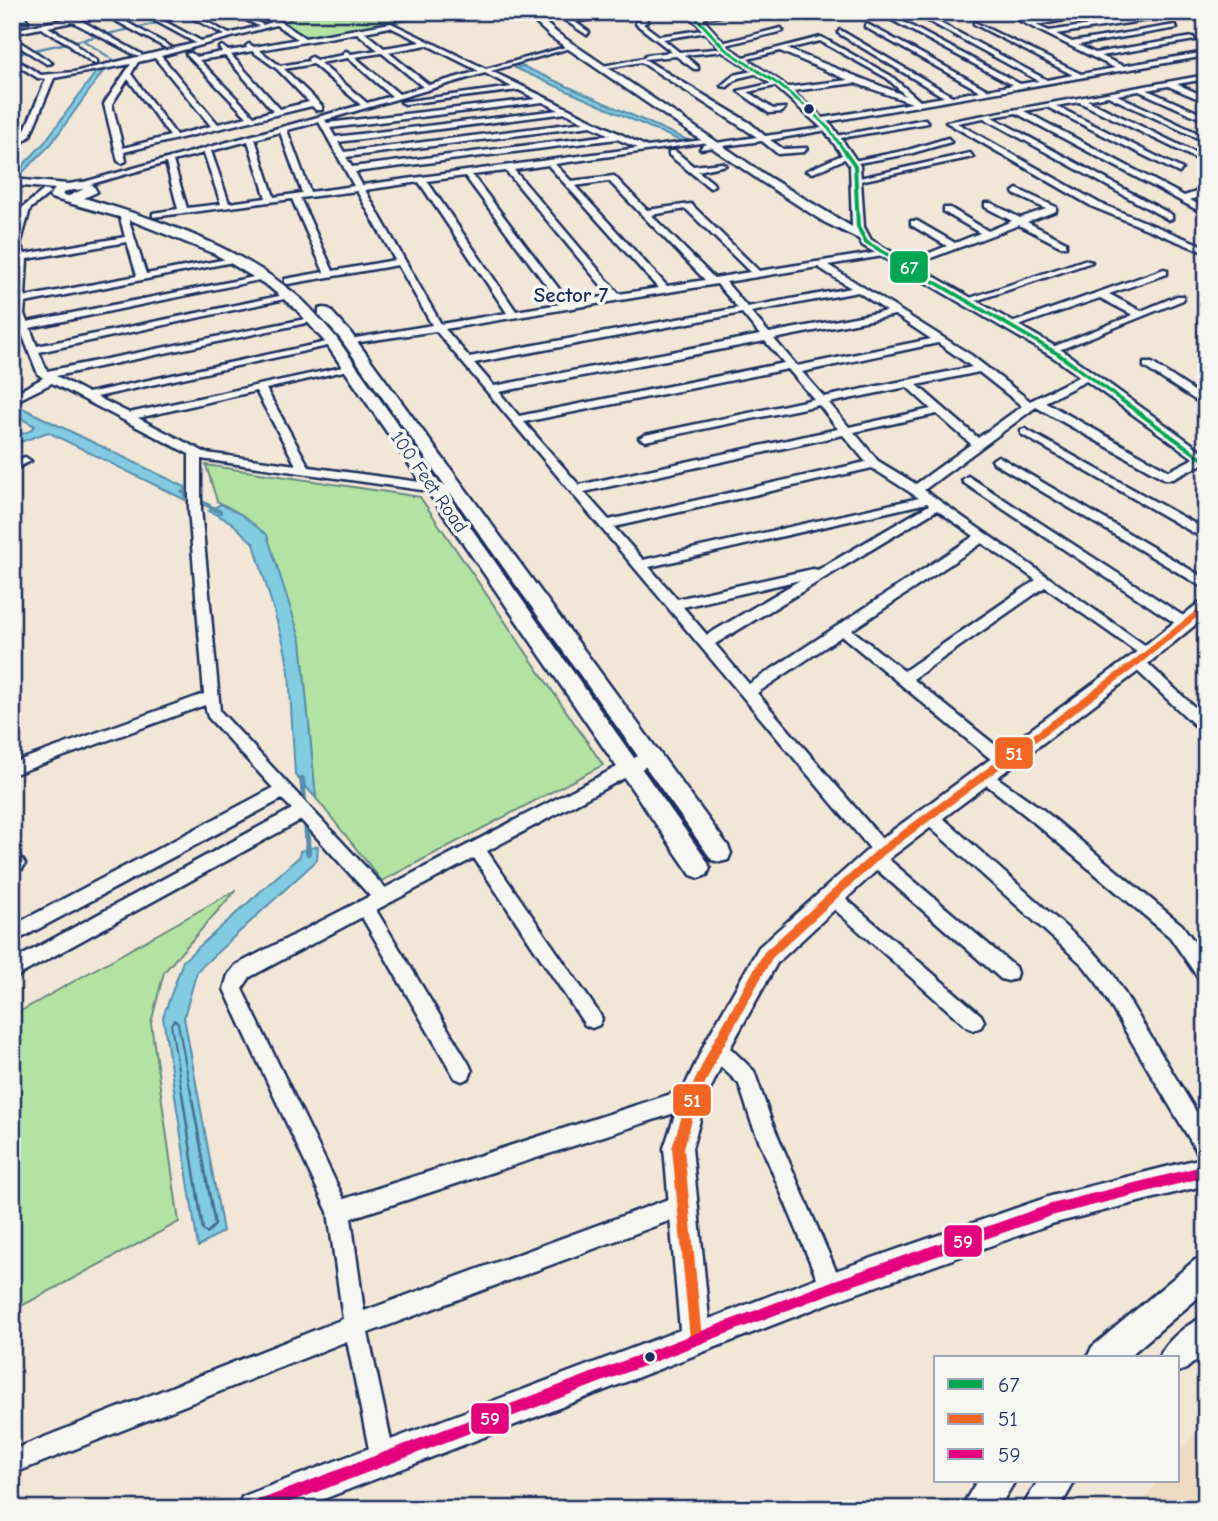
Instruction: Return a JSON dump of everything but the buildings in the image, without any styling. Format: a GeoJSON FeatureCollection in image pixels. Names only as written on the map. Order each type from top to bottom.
{"type":"FeatureCollection","features":[{"type":"Feature","properties":{"kind":"street"},"geometry":{"type":"LineString","coordinates":[[15,12],[25,21]]}},
{"type":"Feature","properties":{"kind":"street"},"geometry":{"type":"LineString","coordinates":[[58,12],[104,35],[138,58]]}},
{"type":"Feature","properties":{"kind":"street"},"geometry":{"type":"LineString","coordinates":[[142,12],[198,41]]}},
{"type":"Feature","properties":{"kind":"street"},"geometry":{"type":"LineString","coordinates":[[232,12],[260,24]]}},
{"type":"Feature","properties":{"kind":"street"},"geometry":{"type":"LineString","coordinates":[[261,12],[304,40]]}},
{"type":"Feature","properties":{"kind":"street"},"geometry":{"type":"LineString","coordinates":[[528,12],[570,46],[718,143],[828,220],[863,237]]}},
{"type":"Feature","properties":{"kind":"street"},"geometry":{"type":"LineString","coordinates":[[569,12],[580,20]]}},
{"type":"Feature","properties":{"kind":"street"},"geometry":{"type":"LineString","coordinates":[[587,33],[569,21],[632,12]]}},
{"type":"Feature","properties":{"kind":"street"},"geometry":{"type":"LineString","coordinates":[[647,12],[639,15],[645,21],[638,23],[696,68]]}},
{"type":"Feature","properties":{"kind":"street"},"geometry":{"type":"LineString","coordinates":[[693,15],[741,12]]}},
{"type":"Feature","properties":{"kind":"street"},"geometry":{"type":"LineString","coordinates":[[801,14],[819,12]]}},
{"type":"Feature","properties":{"kind":"street"},"geometry":{"type":"LineString","coordinates":[[1005,12],[1121,68]]}},
{"type":"Feature","properties":{"kind":"street"},"geometry":{"type":"LineString","coordinates":[[1042,12],[1057,19]]}},
{"type":"Feature","properties":{"kind":"street"},"geometry":{"type":"LineString","coordinates":[[1028,24],[1108,12]]}},
{"type":"Feature","properties":{"kind":"street"},"geometry":{"type":"LineString","coordinates":[[12,32],[108,13],[168,47]]}},
{"type":"Feature","properties":{"kind":"street"},"geometry":{"type":"LineString","coordinates":[[1049,33],[1156,14],[1196,41],[1093,55]]}},
{"type":"Feature","properties":{"kind":"street"},"geometry":{"type":"LineString","coordinates":[[189,15],[230,34],[253,49],[279,68],[314,103],[437,326],[747,692],[878,854],[1008,973]]}},
{"type":"Feature","properties":{"kind":"street"},"geometry":{"type":"LineString","coordinates":[[693,15],[723,47],[785,92],[828,129],[855,166],[858,227],[866,242],[1050,350],[1202,457],[1169,476],[1033,404],[940,340],[819,263]]}},
{"type":"Feature","properties":{"kind":"street"},"geometry":{"type":"LineString","coordinates":[[925,17],[1044,81]]}},
{"type":"Feature","properties":{"kind":"street"},"geometry":{"type":"LineString","coordinates":[[892,18],[1017,85]]}},
{"type":"Feature","properties":{"kind":"street"},"geometry":{"type":"LineString","coordinates":[[12,65],[18,63],[40,77],[51,76],[156,55],[276,23]]}},
{"type":"Feature","properties":{"kind":"street"},"geometry":{"type":"LineString","coordinates":[[976,23],[1077,75]]}},
{"type":"Feature","properties":{"kind":"street"},"geometry":{"type":"LineString","coordinates":[[195,59],[391,25],[647,150]]}},
{"type":"Feature","properties":{"kind":"street"},"geometry":{"type":"LineString","coordinates":[[42,26],[71,42],[95,62]]}},
{"type":"Feature","properties":{"kind":"street"},"geometry":{"type":"LineString","coordinates":[[867,26],[985,91]]}},
{"type":"Feature","properties":{"kind":"street"},"geometry":{"type":"LineString","coordinates":[[1070,44],[1175,27]]}},
{"type":"Feature","properties":{"kind":"street"},"geometry":{"type":"LineString","coordinates":[[358,30],[428,88]]}},
{"type":"Feature","properties":{"kind":"street"},"geometry":{"type":"LineString","coordinates":[[657,38],[706,30]]}},
{"type":"Feature","properties":{"kind":"street"},"geometry":{"type":"LineString","coordinates":[[646,57],[682,55],[723,47],[781,30]]}},
{"type":"Feature","properties":{"kind":"street"},"geometry":{"type":"LineString","coordinates":[[840,32],[949,97]]}},
{"type":"Feature","properties":{"kind":"street"},"geometry":{"type":"LineString","coordinates":[[326,36],[334,43]]}},
{"type":"Feature","properties":{"kind":"street"},"geometry":{"type":"LineString","coordinates":[[12,39],[49,63]]}},
{"type":"Feature","properties":{"kind":"street"},"geometry":{"type":"LineString","coordinates":[[739,60],[821,39],[889,77],[917,102]]}},
{"type":"Feature","properties":{"kind":"street"},"geometry":{"type":"LineString","coordinates":[[210,41],[228,54],[278,112]]}},
{"type":"Feature","properties":{"kind":"street"},"geometry":{"type":"LineString","coordinates":[[290,42],[298,49]]}},
{"type":"Feature","properties":{"kind":"street"},"geometry":{"type":"LineString","coordinates":[[279,68],[429,43]]}},
{"type":"Feature","properties":{"kind":"street"},"geometry":{"type":"LineString","coordinates":[[325,121],[363,106],[570,46]]}},
{"type":"Feature","properties":{"kind":"street"},"geometry":{"type":"LineString","coordinates":[[182,48],[252,118]]}},
{"type":"Feature","properties":{"kind":"street"},"geometry":{"type":"LineString","coordinates":[[781,49],[857,81],[917,102]]}},
{"type":"Feature","properties":{"kind":"street"},"geometry":{"type":"LineString","coordinates":[[342,50],[398,97]]}},
{"type":"Feature","properties":{"kind":"street"},"geometry":{"type":"LineString","coordinates":[[828,129],[917,102],[1206,54]]}},
{"type":"Feature","properties":{"kind":"street"},"geometry":{"type":"LineString","coordinates":[[156,55],[216,127]]}},
{"type":"Feature","properties":{"kind":"street"},"geometry":{"type":"LineString","coordinates":[[804,59],[815,55]]}},
{"type":"Feature","properties":{"kind":"street"},"geometry":{"type":"LineString","coordinates":[[306,56],[363,106],[521,88]]}},
{"type":"Feature","properties":{"kind":"street"},"geometry":{"type":"LineString","coordinates":[[125,172],[108,104],[138,58]]}},
{"type":"Feature","properties":{"kind":"street"},"geometry":{"type":"LineString","coordinates":[[601,67],[642,60],[781,152],[804,150]]}},
{"type":"Feature","properties":{"kind":"street"},"geometry":{"type":"LineString","coordinates":[[724,86],[736,76],[757,72]]}},
{"type":"Feature","properties":{"kind":"street"},"geometry":{"type":"LineString","coordinates":[[128,74],[174,138]]}},
{"type":"Feature","properties":{"kind":"street"},"geometry":{"type":"LineString","coordinates":[[12,149],[26,136],[51,76]]}},
{"type":"Feature","properties":{"kind":"street"},"geometry":{"type":"LineString","coordinates":[[1206,77],[950,122],[1096,205],[1206,250]]}},
{"type":"Feature","properties":{"kind":"street"},"geometry":{"type":"LineString","coordinates":[[1196,79],[1206,83]]}},
{"type":"Feature","properties":{"kind":"street"},"geometry":{"type":"LineString","coordinates":[[782,110],[772,111],[742,90],[785,92],[857,81]]}},
{"type":"Feature","properties":{"kind":"street"},"geometry":{"type":"LineString","coordinates":[[1168,84],[1206,100]]}},
{"type":"Feature","properties":{"kind":"street"},"geometry":{"type":"LineString","coordinates":[[1140,89],[1206,119]]}},
{"type":"Feature","properties":{"kind":"street"},"geometry":{"type":"LineString","coordinates":[[1109,94],[1206,140]]}},
{"type":"Feature","properties":{"kind":"street"},"geometry":{"type":"LineString","coordinates":[[1079,99],[1205,161]]}},
{"type":"Feature","properties":{"kind":"street"},"geometry":{"type":"LineString","coordinates":[[457,491],[203,456],[49,377],[19,314],[22,257],[15,245],[26,208],[125,172],[283,129],[325,121],[544,100]]}},
{"type":"Feature","properties":{"kind":"street"},"geometry":{"type":"LineString","coordinates":[[119,151],[314,103]]}},
{"type":"Feature","properties":{"kind":"street"},"geometry":{"type":"LineString","coordinates":[[1049,105],[1179,171]]}},
{"type":"Feature","properties":{"kind":"street"},"geometry":{"type":"LineString","coordinates":[[1016,110],[1204,209]]}},
{"type":"Feature","properties":{"kind":"street"},"geometry":{"type":"LineString","coordinates":[[333,140],[568,111]]}},
{"type":"Feature","properties":{"kind":"street"},"geometry":{"type":"LineString","coordinates":[[985,116],[1169,217]]}},
{"type":"Feature","properties":{"kind":"street"},"geometry":{"type":"LineString","coordinates":[[156,215],[647,150],[828,129],[925,121]]}},
{"type":"Feature","properties":{"kind":"street"},"geometry":{"type":"LineString","coordinates":[[341,155],[593,123]]}},
{"type":"Feature","properties":{"kind":"street"},"geometry":{"type":"LineString","coordinates":[[283,129],[307,195]]}},
{"type":"Feature","properties":{"kind":"street"},"geometry":{"type":"LineString","coordinates":[[12,137],[26,136]]}},
{"type":"Feature","properties":{"kind":"street"},"geometry":{"type":"LineString","coordinates":[[350,170],[619,136]]}},
{"type":"Feature","properties":{"kind":"street"},"geometry":{"type":"LineString","coordinates":[[251,138],[271,200]]}},
{"type":"Feature","properties":{"kind":"street"},"geometry":{"type":"LineString","coordinates":[[810,171],[849,159],[909,152],[948,140]]}},
{"type":"Feature","properties":{"kind":"street"},"geometry":{"type":"LineString","coordinates":[[624,161],[718,143],[741,155]]}},
{"type":"Feature","properties":{"kind":"street"},"geometry":{"type":"LineString","coordinates":[[207,150],[226,206]]}},
{"type":"Feature","properties":{"kind":"street"},"geometry":{"type":"LineString","coordinates":[[672,153],[710,185]]}},
{"type":"Feature","properties":{"kind":"street"},"geometry":{"type":"LineString","coordinates":[[855,180],[970,155]]}},
{"type":"Feature","properties":{"kind":"street"},"geometry":{"type":"LineString","coordinates":[[169,160],[183,211]]}},
{"type":"Feature","properties":{"kind":"street"},"geometry":{"type":"LineString","coordinates":[[1170,174],[1205,161]]}},
{"type":"Feature","properties":{"kind":"street"},"geometry":{"type":"LineString","coordinates":[[550,163],[664,289]]}},
{"type":"Feature","properties":{"kind":"street"},"geometry":{"type":"LineString","coordinates":[[692,169],[722,164]]}},
{"type":"Feature","properties":{"kind":"street"},"geometry":{"type":"LineString","coordinates":[[508,168],[616,297]]}},
{"type":"Feature","properties":{"kind":"street"},"geometry":{"type":"LineString","coordinates":[[467,174],[566,305]]}},
{"type":"Feature","properties":{"kind":"street"},"geometry":{"type":"LineString","coordinates":[[570,184],[611,178],[744,310],[874,464],[1045,580],[1143,658],[1206,727]]}},
{"type":"Feature","properties":{"kind":"street"},"geometry":{"type":"LineString","coordinates":[[1150,182],[1160,178]]}},
{"type":"Feature","properties":{"kind":"street"},"geometry":{"type":"LineString","coordinates":[[422,180],[513,314]]}},
{"type":"Feature","properties":{"kind":"street","name":"100 Feet Road"},"geometry":{"type":"LineString","coordinates":[[15,185],[68,192],[156,215],[215,236],[250,254],[288,289],[332,342],[699,868]]}},
{"type":"Feature","properties":{"kind":"street","name":"100 Feet Road"},"geometry":{"type":"LineString","coordinates":[[15,185],[68,192],[123,214],[177,231],[238,260],[264,278],[312,299],[350,341],[720,853]]}},
{"type":"Feature","properties":{"kind":"street"},"geometry":{"type":"LineString","coordinates":[[904,265],[1053,209],[1017,191]]}},
{"type":"Feature","properties":{"kind":"street"},"geometry":{"type":"LineString","coordinates":[[1184,199],[1206,191]]}},
{"type":"Feature","properties":{"kind":"street"},"geometry":{"type":"LineString","coordinates":[[295,197],[330,274]]}},
{"type":"Feature","properties":{"kind":"street"},"geometry":{"type":"LineString","coordinates":[[988,205],[1063,244]]}},
{"type":"Feature","properties":{"kind":"street"},"geometry":{"type":"LineString","coordinates":[[645,213],[688,206],[756,274]]}},
{"type":"Feature","properties":{"kind":"street"},"geometry":{"type":"LineString","coordinates":[[1137,223],[1204,209]]}},
{"type":"Feature","properties":{"kind":"street"},"geometry":{"type":"LineString","coordinates":[[947,210],[987,234]]}},
{"type":"Feature","properties":{"kind":"street"},"geometry":{"type":"LineString","coordinates":[[123,214],[142,278]]}},
{"type":"Feature","properties":{"kind":"street"},"geometry":{"type":"LineString","coordinates":[[915,223],[952,245]]}},
{"type":"Feature","properties":{"kind":"street"},"geometry":{"type":"LineString","coordinates":[[22,257],[130,239]]}},
{"type":"Feature","properties":{"kind":"street"},"geometry":{"type":"LineString","coordinates":[[350,341],[883,253]]}},
{"type":"Feature","properties":{"kind":"street"},"geometry":{"type":"LineString","coordinates":[[20,301],[238,260]]}},
{"type":"Feature","properties":{"kind":"street"},"geometry":{"type":"LineString","coordinates":[[966,301],[1087,261]]}},
{"type":"Feature","properties":{"kind":"street"},"geometry":{"type":"LineString","coordinates":[[34,350],[288,289],[330,274],[401,262]]}},
{"type":"Feature","properties":{"kind":"street"},"geometry":{"type":"LineString","coordinates":[[1008,326],[1164,272]]}},
{"type":"Feature","properties":{"kind":"street"},"geometry":{"type":"LineString","coordinates":[[24,326],[264,278]]}},
{"type":"Feature","properties":{"kind":"street"},"geometry":{"type":"LineString","coordinates":[[466,361],[859,289]]}},
{"type":"Feature","properties":{"kind":"street"},"geometry":{"type":"LineString","coordinates":[[1101,293],[1141,315]]}},
{"type":"Feature","properties":{"kind":"street"},"geometry":{"type":"LineString","coordinates":[[1050,350],[1180,298]]}},
{"type":"Feature","properties":{"kind":"street"},"geometry":{"type":"LineString","coordinates":[[491,390],[897,312]]}},
{"type":"Feature","properties":{"kind":"street"},"geometry":{"type":"LineString","coordinates":[[12,400],[49,377],[311,319]]}},
{"type":"Feature","properties":{"kind":"street"},"geometry":{"type":"LineString","coordinates":[[516,420],[940,340]]}},
{"type":"Feature","properties":{"kind":"street"},"geometry":{"type":"LineString","coordinates":[[87,396],[332,342]]}},
{"type":"Feature","properties":{"kind":"street"},"geometry":{"type":"LineString","coordinates":[[1148,365],[1204,402]]}},
{"type":"Feature","properties":{"kind":"street"},"geometry":{"type":"LineString","coordinates":[[128,417],[348,367]]}},
{"type":"Feature","properties":{"kind":"street"},"geometry":{"type":"LineString","coordinates":[[645,438],[981,368]]}},
{"type":"Feature","properties":{"kind":"street"},"geometry":{"type":"LineString","coordinates":[[916,490],[1033,404],[1088,376]]}},
{"type":"Feature","properties":{"kind":"street"},"geometry":{"type":"LineString","coordinates":[[909,383],[978,444]]}},
{"type":"Feature","properties":{"kind":"street"},"geometry":{"type":"LineString","coordinates":[[259,387],[305,471]]}},
{"type":"Feature","properties":{"kind":"street"},"geometry":{"type":"LineString","coordinates":[[575,490],[940,410]]}},
{"type":"Feature","properties":{"kind":"street"},"geometry":{"type":"LineString","coordinates":[[1025,432],[1206,536]]}},
{"type":"Feature","properties":{"kind":"street"},"geometry":{"type":"LineString","coordinates":[[195,452],[195,509],[213,713],[309,817],[375,903],[462,1071]]}},
{"type":"Feature","properties":{"kind":"street"},"geometry":{"type":"LineString","coordinates":[[696,1339],[681,1205],[678,1148],[694,1097],[716,1048],[768,955],[878,854],[1143,658],[1186,624],[1205,601],[998,460]]}},
{"type":"Feature","properties":{"kind":"street"},"geometry":{"type":"LineString","coordinates":[[12,466],[25,461]]}},
{"type":"Feature","properties":{"kind":"street"},"geometry":{"type":"LineString","coordinates":[[605,525],[874,464]]}},
{"type":"Feature","properties":{"kind":"street"},"geometry":{"type":"LineString","coordinates":[[968,480],[1186,624]]}},
{"type":"Feature","properties":{"kind":"street"},"geometry":{"type":"LineString","coordinates":[[639,565],[933,502]]}},
{"type":"Feature","properties":{"kind":"street"},"geometry":{"type":"LineString","coordinates":[[705,643],[829,569],[933,502]]}},
{"type":"Feature","properties":{"kind":"street"},"geometry":{"type":"LineString","coordinates":[[747,692],[982,537]]}},
{"type":"Feature","properties":{"kind":"street"},"geometry":{"type":"LineString","coordinates":[[673,605],[829,569]]}},
{"type":"Feature","properties":{"kind":"street"},"geometry":{"type":"LineString","coordinates":[[903,679],[1045,580]]}},
{"type":"Feature","properties":{"kind":"street"},"geometry":{"type":"LineString","coordinates":[[842,629],[903,679],[994,768],[1036,814],[1176,931],[1206,973]]}},
{"type":"Feature","properties":{"kind":"street"},"geometry":{"type":"LineString","coordinates":[[12,769],[213,696]]}},
{"type":"Feature","properties":{"kind":"street"},"geometry":{"type":"LineString","coordinates":[[383,1459],[355,1326],[339,1211],[233,989],[235,981],[243,971],[650,757]]}},
{"type":"Feature","properties":{"kind":"street"},"geometry":{"type":"LineString","coordinates":[[12,935],[287,794]]}},
{"type":"Feature","properties":{"kind":"street"},"geometry":{"type":"LineString","coordinates":[[254,1509],[832,1287],[1051,1210],[1205,1167],[1104,977],[1089,959],[929,816]]}},
{"type":"Feature","properties":{"kind":"street"},"geometry":{"type":"LineString","coordinates":[[12,971],[309,817]]}},
{"type":"Feature","properties":{"kind":"street"},"geometry":{"type":"LineString","coordinates":[[477,849],[592,1019]]}},
{"type":"Feature","properties":{"kind":"street"},"geometry":{"type":"LineString","coordinates":[[831,896],[974,1021]]}},
{"type":"Feature","properties":{"kind":"street"},"geometry":{"type":"LineString","coordinates":[[716,1048],[747,1078],[761,1121],[832,1287]]}},
{"type":"Feature","properties":{"kind":"street"},"geometry":{"type":"LineString","coordinates":[[339,1211],[694,1097]]}},
{"type":"Feature","properties":{"kind":"street"},"geometry":{"type":"LineString","coordinates":[[12,1462],[355,1326],[681,1205]]}},
{"type":"Feature","properties":{"kind":"street"},"geometry":{"type":"LineString","coordinates":[[1105,1356],[1206,1271]]}},
{"type":"Feature","properties":{"kind":"street"},"geometry":{"type":"LineString","coordinates":[[1177,1356],[1206,1331]]}},
{"type":"Feature","properties":{"kind":"street"},"geometry":{"type":"LineString","coordinates":[[977,1509],[997,1482]]}},
{"type":"Feature","properties":{"kind":"street"},"geometry":{"type":"LineString","coordinates":[[1038,1509],[1057,1482]]}},
{"type":"Feature","properties":{"kind":"shaded area"},"geometry":{"type":"Polygon","coordinates":[[[1206,1421],[1206,1509],[1137,1509],[1157,1482],[1180,1482],[1180,1451],[1206,1421]]]}},
{"type":"Feature","properties":{"kind":"green space"},"geometry":{"type":"Polygon","coordinates":[[[277,12],[407,12],[414,19],[307,38],[282,23],[291,19],[277,12]]]}},
{"type":"Feature","properties":{"kind":"green space"},"geometry":{"type":"Polygon","coordinates":[[[206,465],[420,497],[603,765],[382,881],[316,798],[301,641],[242,515],[217,501],[206,465]]]}},
{"type":"Feature","properties":{"kind":"green space"},"geometry":{"type":"Polygon","coordinates":[[[236,890],[164,972],[151,1023],[179,1222],[12,1311],[12,1016],[236,890]]]}},
{"type":"Feature","properties":{"kind":"water"},"geometry":{"type":"Polygon","coordinates":[[[522,66],[692,142],[685,143],[515,68],[522,66]]]}},
{"type":"Feature","properties":{"kind":"water"},"geometry":{"type":"Polygon","coordinates":[[[107,70],[102,73],[51,144],[18,177],[12,177],[44,143],[96,72],[107,70]]]}},
{"type":"Feature","properties":{"kind":"water"},"geometry":{"type":"Polygon","coordinates":[[[14,404],[185,487],[185,500],[48,432],[12,445],[12,437],[30,431],[35,426],[12,414],[14,404]]]}},
{"type":"Feature","properties":{"kind":"water"},"geometry":{"type":"Polygon","coordinates":[[[221,504],[242,515],[267,535],[301,641],[316,798],[295,775],[289,672],[284,645],[254,544],[231,522],[209,511],[221,504]]]}},
{"type":"Feature","properties":{"kind":"water"},"geometry":{"type":"Polygon","coordinates":[[[318,846],[317,860],[197,971],[184,1017],[223,1231],[198,1247],[163,1017],[183,961],[300,856],[300,851],[318,846]]]}},
{"type":"Feature","properties":{"kind":"waterway"},"geometry":{"type":"LineString","coordinates":[[12,55],[208,12]]}},
{"type":"Feature","properties":{"kind":"waterway"},"geometry":{"type":"LineString","coordinates":[[83,40],[118,63],[114,65]]}},
{"type":"Feature","properties":{"kind":"waterway"},"geometry":{"type":"LineString","coordinates":[[182,492],[190,496]]}},
{"type":"Feature","properties":{"kind":"waterway"},"geometry":{"type":"LineString","coordinates":[[187,494],[220,512]]}},
{"type":"Feature","properties":{"kind":"waterway"},"geometry":{"type":"LineString","coordinates":[[302,779],[305,808]]}},
{"type":"Feature","properties":{"kind":"waterway"},"geometry":{"type":"LineString","coordinates":[[306,821],[308,853]]}},
{"type":"Feature","properties":{"kind":"transit line","name":"67"},"geometry":{"type":"LineString","coordinates":[[691,12],[725,49],[778,84],[829,129],[855,166],[858,227],[866,242],[1058,354],[1206,462]]}},
{"type":"Feature","properties":{"kind":"transit line","name":"51"},"geometry":{"type":"LineString","coordinates":[[696,1339],[678,1148],[693,1097],[716,1048],[768,955],[882,851],[1137,662],[1206,606]]}},
{"type":"Feature","properties":{"kind":"transit line","name":"59"},"geometry":{"type":"LineString","coordinates":[[254,1509],[832,1287],[1051,1210],[1206,1171]]}},
{"type":"Feature","properties":{"kind":"district","name":"Sector 7"},"geometry":{"type":"Point","coordinates":[571,295]}}]}
